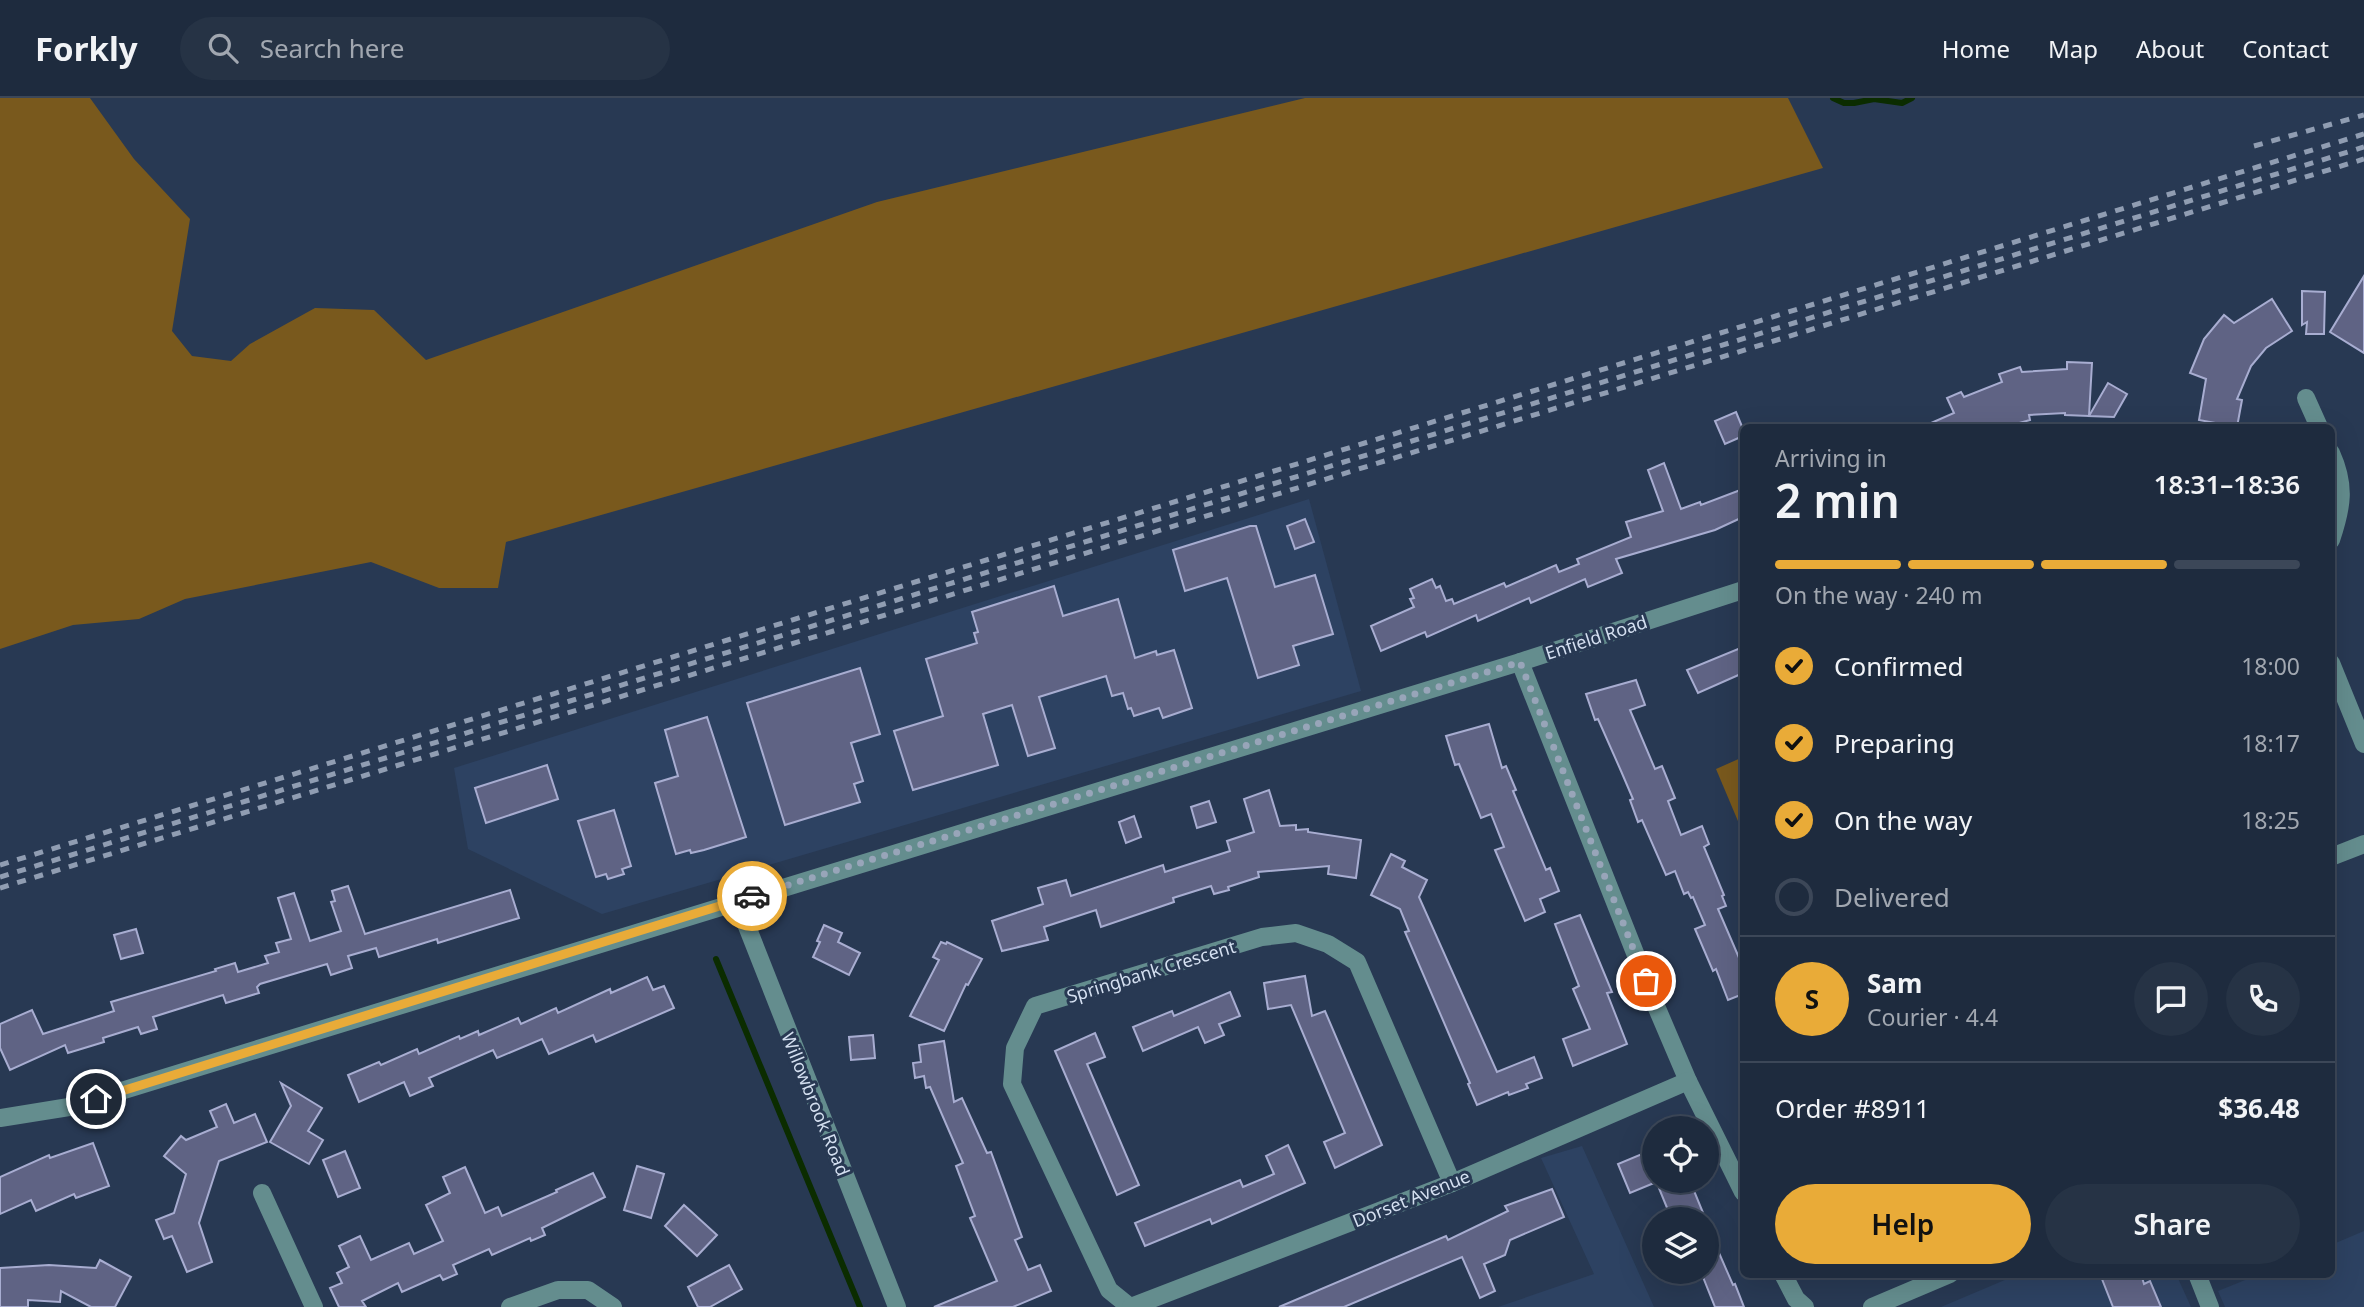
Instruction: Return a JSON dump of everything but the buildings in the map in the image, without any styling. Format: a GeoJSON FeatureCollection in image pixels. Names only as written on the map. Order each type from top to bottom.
{"type":"FeatureCollection","features":[{"type":"Feature","properties":{"kind":"street"},"geometry":{"type":"LineString","coordinates":[[2306,398],[2318,424]]}},
{"type":"Feature","properties":{"kind":"street"},"geometry":{"type":"LineString","coordinates":[[2335,466],[2340,482],[2341,509],[2335,528]]}},
{"type":"Feature","properties":{"kind":"street","name":"Enfield Road"},"geometry":{"type":"LineString","coordinates":[[0,1118],[69,1107],[1520,662],[1740,591]]}},
{"type":"Feature","properties":{"kind":"street"},"geometry":{"type":"LineString","coordinates":[[1520,662],[1688,1081],[1740,1186]]}},
{"type":"Feature","properties":{"kind":"street"},"geometry":{"type":"LineString","coordinates":[[2335,673],[2364,744]]}},
{"type":"Feature","properties":{"kind":"street"},"geometry":{"type":"LineString","coordinates":[[2335,856],[2364,844]]}},
{"type":"Feature","properties":{"kind":"street","name":"Willowbrook Road"},"geometry":{"type":"LineString","coordinates":[[737,901],[897,1307]]}},
{"type":"Feature","properties":{"kind":"street","name":"Springbank Crescent"},"geometry":{"type":"LineString","coordinates":[[1130,1307],[1109,1290],[1012,1084],[1016,1048],[1035,1006],[1262,937],[1296,933],[1328,944],[1357,962],[1451,1183]]}},
{"type":"Feature","properties":{"kind":"street","name":"Dorset Avenue"},"geometry":{"type":"LineString","coordinates":[[1130,1307],[1451,1183],[1688,1081]]}},
{"type":"Feature","properties":{"kind":"street"},"geometry":{"type":"LineString","coordinates":[[262,1193],[314,1307]]}},
{"type":"Feature","properties":{"kind":"street"},"geometry":{"type":"LineString","coordinates":[[1785,1278],[1796,1299],[1805,1307]]}},
{"type":"Feature","properties":{"kind":"street"},"geometry":{"type":"LineString","coordinates":[[1872,1307],[1941,1278]]}},
{"type":"Feature","properties":{"kind":"street"},"geometry":{"type":"LineString","coordinates":[[2199,1278],[2210,1307]]}},
{"type":"Feature","properties":{"kind":"street"},"geometry":{"type":"LineString","coordinates":[[510,1307],[558,1290],[588,1290],[613,1307]]}},
{"type":"Feature","properties":{"kind":"shaded area"},"geometry":{"type":"Polygon","coordinates":[[[0,98],[90,98],[134,159],[190,219],[172,331],[192,356],[231,361],[250,344],[315,308],[374,310],[426,360],[877,202],[1305,98],[1788,98],[1823,168],[506,542],[498,588],[439,588],[371,562],[185,599],[139,619],[73,625],[0,649],[0,98]]]}},
{"type":"Feature","properties":{"kind":"shaded area"},"geometry":{"type":"Polygon","coordinates":[[[1309,499],[1361,691],[602,914],[468,849],[454,768],[1309,499]]]}},
{"type":"Feature","properties":{"kind":"shaded area"},"geometry":{"type":"Polygon","coordinates":[[[1740,758],[1740,826],[1716,769],[1740,758]]]}},
{"type":"Feature","properties":{"kind":"shaded area"},"geometry":{"type":"Polygon","coordinates":[[[1582,1146],[1654,1307],[1498,1307],[1594,1274],[1541,1158],[1582,1146]]]}},
{"type":"Feature","properties":{"kind":"shaded area"},"geometry":{"type":"Polygon","coordinates":[[[2364,1231],[2364,1307],[2225,1307],[2218,1291],[2250,1278],[2335,1278],[2335,1243],[2364,1231]]]}},
{"type":"Feature","properties":{"kind":"shaded area"},"geometry":{"type":"Polygon","coordinates":[[[2010,1278],[2178,1278],[2191,1307],[1941,1307],[2010,1278]]]}},
{"type":"Feature","properties":{"kind":"waterway"},"geometry":{"type":"LineString","coordinates":[[1833,98],[1844,103],[1874,99],[1902,103],[1912,98]]}},
{"type":"Feature","properties":{"kind":"waterway"},"geometry":{"type":"LineString","coordinates":[[716,959],[860,1307]]}},
{"type":"Feature","properties":{"kind":"railway"},"geometry":{"type":"LineString","coordinates":[[2254,146],[2364,115]]}},
{"type":"Feature","properties":{"kind":"railway"},"geometry":{"type":"LineString","coordinates":[[0,865],[2364,134]]}},
{"type":"Feature","properties":{"kind":"railway"},"geometry":{"type":"LineString","coordinates":[[0,877],[2364,147]]}},
{"type":"Feature","properties":{"kind":"railway"},"geometry":{"type":"LineString","coordinates":[[0,888],[2364,159]]}},
{"type":"Feature","properties":{"kind":"way so far"},"geometry":{"type":"LineString","coordinates":[[752,896],[1520,662],[1646,981]]}},
{"type":"Feature","properties":{"kind":"route"},"geometry":{"type":"LineString","coordinates":[[96,1099],[752,896]]}}]}
